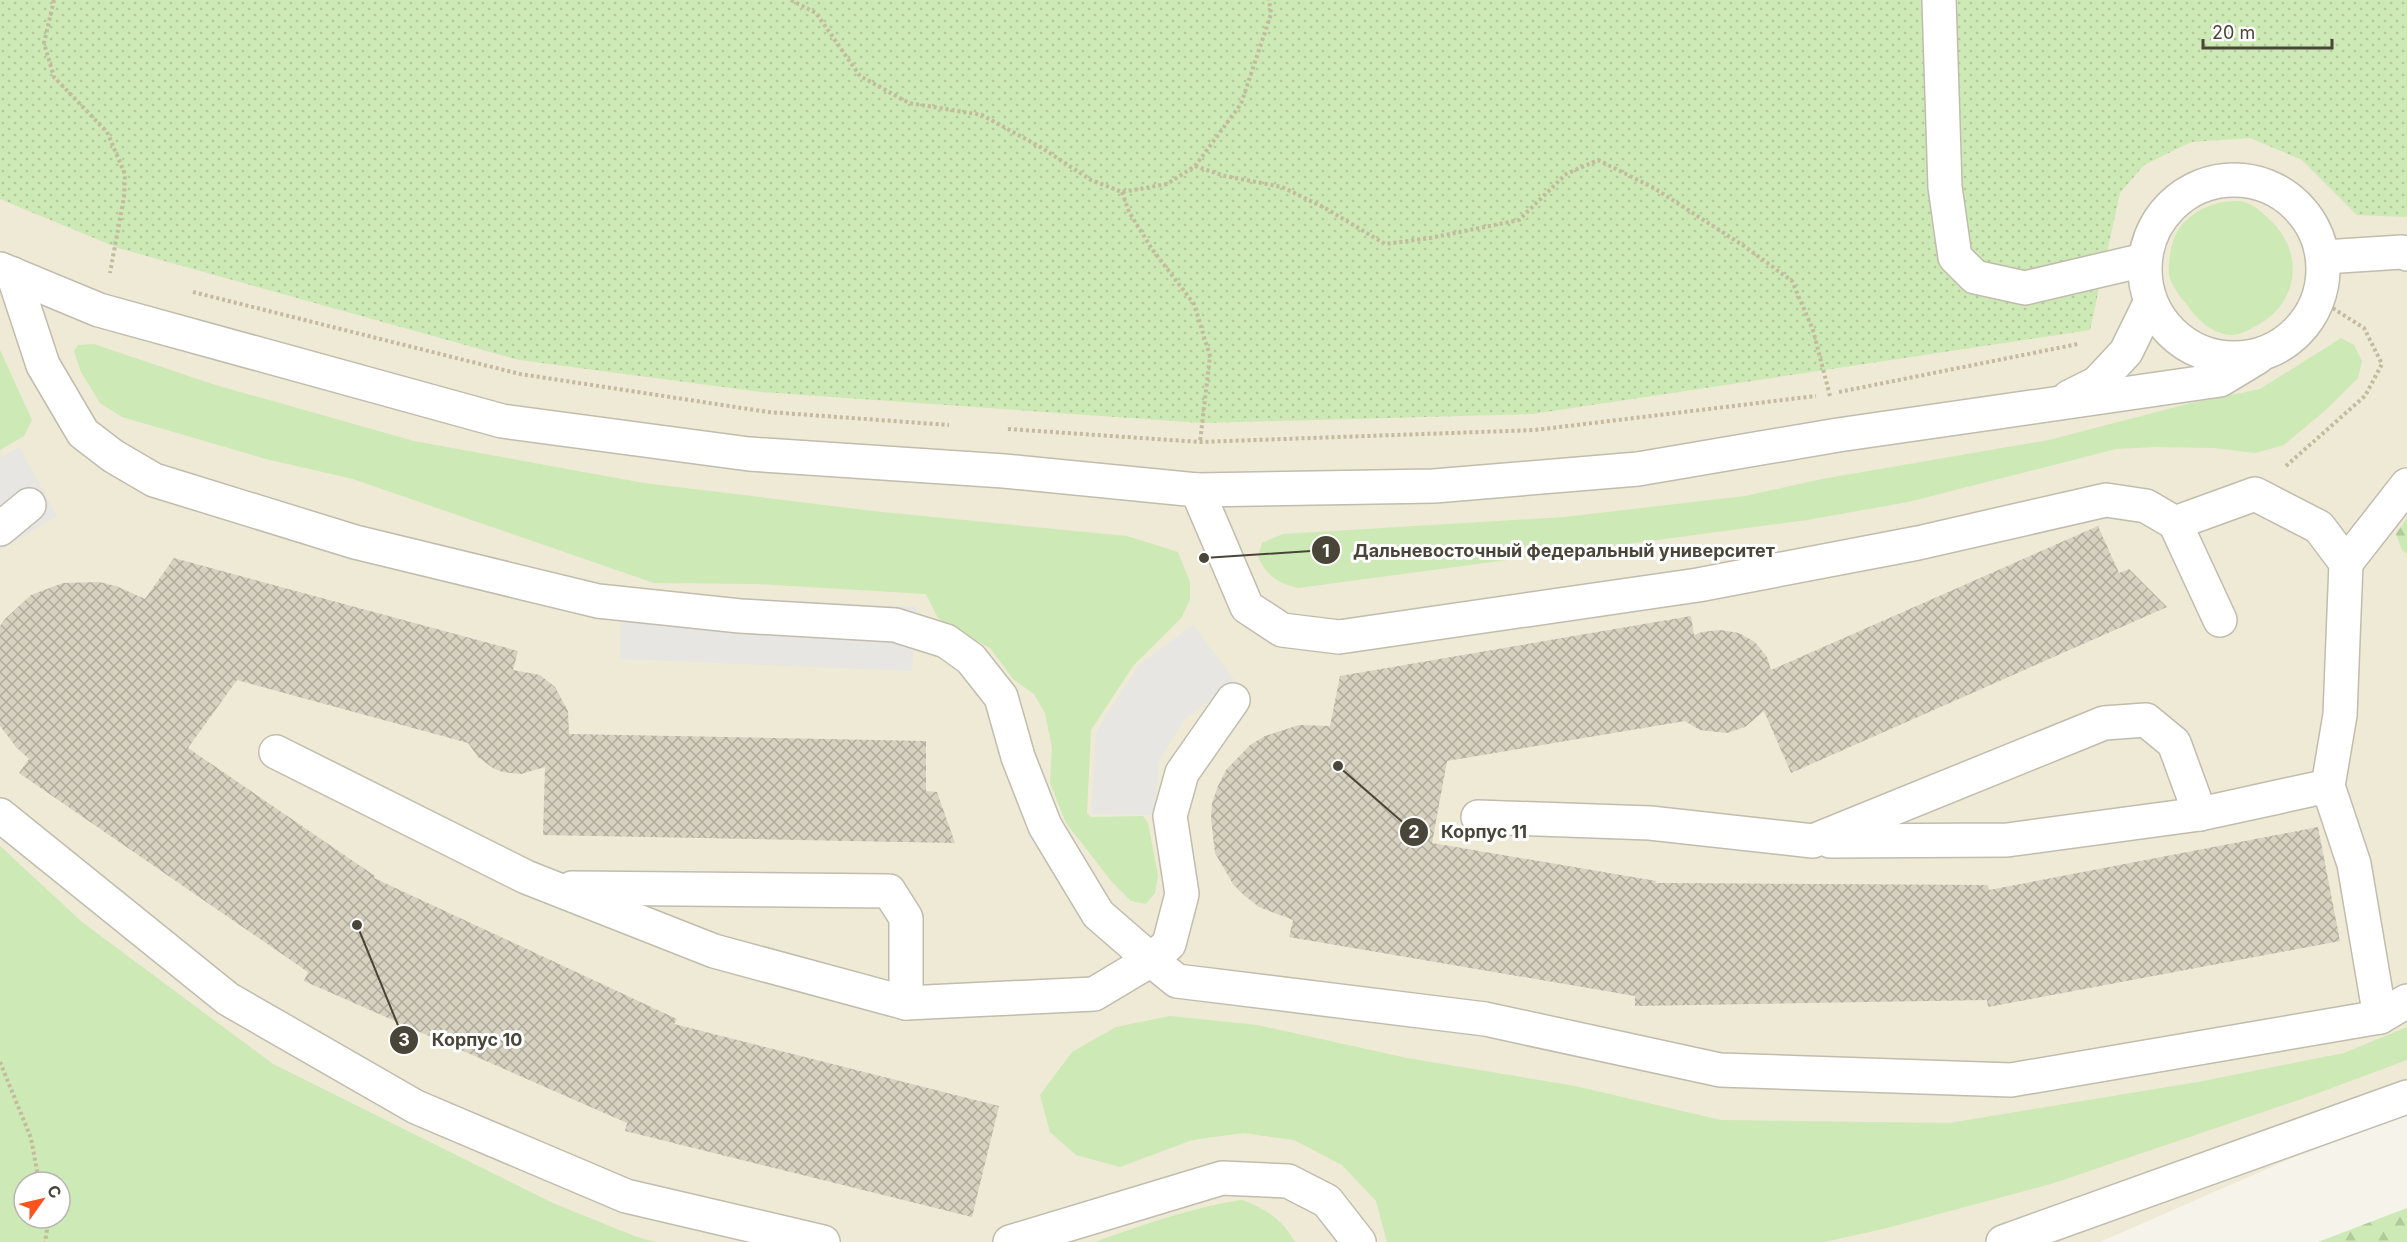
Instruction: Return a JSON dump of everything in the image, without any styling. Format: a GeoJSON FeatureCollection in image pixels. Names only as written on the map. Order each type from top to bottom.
{"type":"FeatureCollection","features":[{"type":"Feature","properties":{"kind":"street"},"geometry":{"type":"LineString","coordinates":[[1939,0],[1945,187],[1955,257],[1975,277],[2025,288],[2144,260]]}},
{"type":"Feature","properties":{"kind":"street"},"geometry":{"type":"LineString","coordinates":[[7,271],[99,310],[502,420],[750,454],[1004,471],[1197,490],[1434,486],[1638,469],[1838,435],[2220,380],[2296,336],[2320,300],[2324,257],[2308,216],[2275,188],[2233,178],[2190,190],[2158,219],[2144,260],[2150,303],[2176,338],[2215,357],[2258,357]]}},
{"type":"Feature","properties":{"kind":"street"},"geometry":{"type":"LineString","coordinates":[[2324,257],[2402,252],[2407,254]]}},
{"type":"Feature","properties":{"kind":"street"},"geometry":{"type":"LineString","coordinates":[[7,271],[43,365],[84,433],[112,456],[154,480],[355,542],[598,601],[740,616],[894,625],[946,641],[971,659],[1001,697],[1018,757],[1045,826],[1098,914],[1177,981],[1485,1019],[1720,1070],[2012,1080],[2393,1009],[2355,864],[2328,786],[2340,716],[2346,563],[2407,485]]}},
{"type":"Feature","properties":{"kind":"street"},"geometry":{"type":"LineString","coordinates":[[2054,404],[2097,382],[2126,352],[2150,303]]}},
{"type":"Feature","properties":{"kind":"street"},"geometry":{"type":"LineString","coordinates":[[1197,490],[1247,606],[1282,630],[1339,638],[1698,585],[1918,543],[2106,500],[2146,506],[2175,523],[2220,620]]}},
{"type":"Feature","properties":{"kind":"street"},"geometry":{"type":"LineString","coordinates":[[2175,523],[2255,494],[2319,527],[2346,563]]}},
{"type":"Feature","properties":{"kind":"street"},"geometry":{"type":"LineString","coordinates":[[0,529],[29,505]]}},
{"type":"Feature","properties":{"kind":"street"},"geometry":{"type":"LineString","coordinates":[[276,752],[516,871],[714,951],[906,1003],[1094,994],[1151,960],[1169,944],[1182,894],[1170,816],[1182,773],[1233,700]]}},
{"type":"Feature","properties":{"kind":"street"},"geometry":{"type":"LineString","coordinates":[[1814,841],[2104,723],[2146,720],[2174,743],[2200,814]]}},
{"type":"Feature","properties":{"kind":"street"},"geometry":{"type":"LineString","coordinates":[[1478,817],[1650,823],[1814,841],[2007,840],[2200,814],[2328,786]]}},
{"type":"Feature","properties":{"kind":"street"},"geometry":{"type":"LineString","coordinates":[[0,815],[228,999],[416,1107],[626,1196],[823,1242]]}},
{"type":"Feature","properties":{"kind":"street"},"geometry":{"type":"LineString","coordinates":[[554,888],[889,891],[906,918],[906,1003]]}},
{"type":"Feature","properties":{"kind":"street"},"geometry":{"type":"LineString","coordinates":[[2003,1242],[2407,1097]]}},
{"type":"Feature","properties":{"kind":"street"},"geometry":{"type":"LineString","coordinates":[[1010,1242],[1222,1178],[1288,1181],[1327,1201],[1359,1242]]}},
{"type":"Feature","properties":{"kind":"path"},"geometry":{"type":"LineString","coordinates":[[54,0],[44,43],[54,77],[107,132],[125,174],[124,197],[110,271],[99,310]]}},
{"type":"Feature","properties":{"kind":"path"},"geometry":{"type":"LineString","coordinates":[[791,0],[816,13],[860,76],[909,103],[982,115],[1042,148],[1091,180],[1122,192],[1167,184],[1195,166],[1241,104],[1271,14],[1269,0]]}},
{"type":"Feature","properties":{"kind":"path"},"geometry":{"type":"LineString","coordinates":[[1195,166],[1225,176],[1282,187],[1325,208],[1385,244],[1430,238],[1519,220],[1566,174],[1598,160],[1653,188],[1744,246],[1792,281],[1813,330],[1838,435]]}},
{"type":"Feature","properties":{"kind":"path"},"geometry":{"type":"LineString","coordinates":[[1122,192],[1129,212],[1152,249],[1194,304],[1210,356],[1200,442]]}},
{"type":"Feature","properties":{"kind":"path"},"geometry":{"type":"LineString","coordinates":[[99,267],[122,274]]}},
{"type":"Feature","properties":{"kind":"path"},"geometry":{"type":"LineString","coordinates":[[190,291],[520,374],[768,412],[955,425]]}},
{"type":"Feature","properties":{"kind":"path"},"geometry":{"type":"LineString","coordinates":[[2255,494],[2365,396],[2382,364],[2364,328],[2320,300]]}},
{"type":"Feature","properties":{"kind":"path"},"geometry":{"type":"LineString","coordinates":[[1002,428],[1200,442],[1535,430],[1829,394],[2135,333]]}},
{"type":"Feature","properties":{"kind":"path"},"geometry":{"type":"LineString","coordinates":[[0,1062],[31,1138],[37,1170]]}},
{"type":"Feature","properties":{"kind":"shaded area"},"geometry":{"type":"Polygon","coordinates":[[[0,0],[2407,0],[2407,1115],[2285,1161],[2100,1242],[0,1242],[0,0]]]}},
{"type":"Feature","properties":{"kind":"shaded area"},"geometry":{"type":"Polygon","coordinates":[[[19,447],[57,516],[0,550],[0,458],[19,447]]]}},
{"type":"Feature","properties":{"kind":"shaded area"},"geometry":{"type":"Polygon","coordinates":[[[621,592],[916,607],[912,671],[620,659],[621,592]]]}},
{"type":"Feature","properties":{"kind":"shaded area"},"geometry":{"type":"Polygon","coordinates":[[[1193,625],[1235,681],[1184,720],[1160,759],[1153,815],[1091,814],[1096,732],[1139,665],[1193,625]]]}},
{"type":"Feature","properties":{"kind":"green space"},"geometry":{"type":"Polygon","coordinates":[[[0,0],[2407,0],[2407,217],[2357,215],[2302,160],[2250,138],[2191,142],[2144,165],[2120,193],[2090,330],[1532,414],[1202,423],[761,392],[519,360],[118,248],[0,199],[0,0]]]}},
{"type":"Feature","properties":{"kind":"green space"},"geometry":{"type":"Polygon","coordinates":[[[2222,202],[2244,202],[2261,212],[2281,233],[2289,247],[2292,262],[2289,291],[2281,305],[2256,326],[2234,335],[2219,332],[2198,318],[2176,290],[2169,273],[2172,245],[2180,228],[2186,220],[2202,209],[2222,202]]]}},
{"type":"Feature","properties":{"kind":"green space"},"geometry":{"type":"Polygon","coordinates":[[[2341,338],[2354,345],[2362,361],[2358,378],[2327,409],[2284,445],[2255,453],[2214,448],[2116,449],[1908,502],[1807,520],[1298,588],[1274,578],[1258,557],[1262,543],[1283,534],[1564,517],[1745,496],[1822,479],[2049,440],[2187,404],[2260,389],[2341,338]]]}},
{"type":"Feature","properties":{"kind":"green space"},"geometry":{"type":"Polygon","coordinates":[[[94,344],[212,384],[414,441],[644,483],[882,512],[1127,536],[1178,552],[1190,582],[1190,599],[1182,617],[1133,666],[1091,730],[1087,813],[1091,817],[1143,816],[1148,823],[1158,875],[1155,893],[1146,904],[1131,901],[1112,882],[1066,823],[1050,783],[1052,748],[1045,713],[1034,694],[1013,679],[990,648],[938,618],[926,594],[756,584],[654,583],[353,479],[266,459],[122,417],[100,403],[81,372],[74,351],[78,345],[94,344]]]}},
{"type":"Feature","properties":{"kind":"green space"},"geometry":{"type":"Polygon","coordinates":[[[0,350],[32,420],[24,436],[0,450],[0,350]]]}},
{"type":"Feature","properties":{"kind":"green space"},"geometry":{"type":"Polygon","coordinates":[[[2407,518],[2407,554],[2402,550],[2396,534],[2407,518]]]}},
{"type":"Feature","properties":{"kind":"green space"},"geometry":{"type":"Polygon","coordinates":[[[0,846],[82,922],[273,1064],[555,1204],[637,1237],[656,1242],[0,1242],[0,846]]]}},
{"type":"Feature","properties":{"kind":"green space"},"geometry":{"type":"Polygon","coordinates":[[[1170,1016],[1257,1025],[1407,1058],[1575,1086],[1721,1120],[1949,1123],[2198,1082],[2344,1053],[2407,1027],[2407,1060],[2313,1095],[2051,1184],[1883,1229],[1824,1242],[1387,1242],[1376,1201],[1342,1165],[1294,1140],[1244,1133],[1192,1140],[1120,1167],[1076,1155],[1050,1132],[1040,1095],[1072,1052],[1116,1027],[1170,1016]]]}},
{"type":"Feature","properties":{"kind":"green space"},"geometry":{"type":"Polygon","coordinates":[[[1242,1200],[1273,1216],[1285,1227],[1295,1242],[1095,1242],[1186,1212],[1242,1200]]]}},
{"type":"Feature","properties":{"kind":"green space"},"geometry":{"type":"Polygon","coordinates":[[[2407,1208],[2407,1242],[2318,1242],[2407,1208]]]}},
{"type":"Feature","properties":{"kind":"building"},"geometry":{"type":"Polygon","coordinates":[[[2098,526],[2119,573],[2129,569],[2167,607],[1791,773],[1764,711],[1745,727],[1727,733],[1700,730],[1685,721],[1447,761],[1432,843],[1656,881],[1655,883],[1988,885],[1989,890],[2318,827],[2340,941],[1988,1007],[1987,1000],[1635,1006],[1635,996],[1289,937],[1293,920],[1259,907],[1245,896],[1233,884],[1215,853],[1211,819],[1212,803],[1226,770],[1250,745],[1265,736],[1299,725],[1330,726],[1340,676],[1691,616],[1694,635],[1720,630],[1739,633],[1755,642],[1767,657],[1771,670],[2098,526]]]}},
{"type":"Feature","properties":{"kind":"building"},"geometry":{"type":"Polygon","coordinates":[[[174,558],[518,651],[513,670],[540,675],[555,687],[568,711],[569,734],[926,741],[926,791],[937,792],[955,843],[543,835],[545,767],[521,774],[502,772],[478,757],[468,743],[237,680],[188,748],[375,876],[374,878],[677,1019],[674,1024],[999,1106],[972,1217],[625,1131],[627,1123],[304,981],[308,972],[19,773],[29,759],[16,747],[0,726],[0,626],[5,619],[31,595],[63,583],[99,582],[116,586],[145,599],[174,558]]]}},
{"type":"Feature","properties":{"kind":"place","name":"Дальневосточный федеральный университет"},"geometry":{"type":"Point","coordinates":[1204,558]}},
{"type":"Feature","properties":{"kind":"place","name":"Корпус 11"},"geometry":{"type":"Point","coordinates":[1338,766]}},
{"type":"Feature","properties":{"kind":"place","name":"Корпус 10"},"geometry":{"type":"Point","coordinates":[357,925]}}]}
